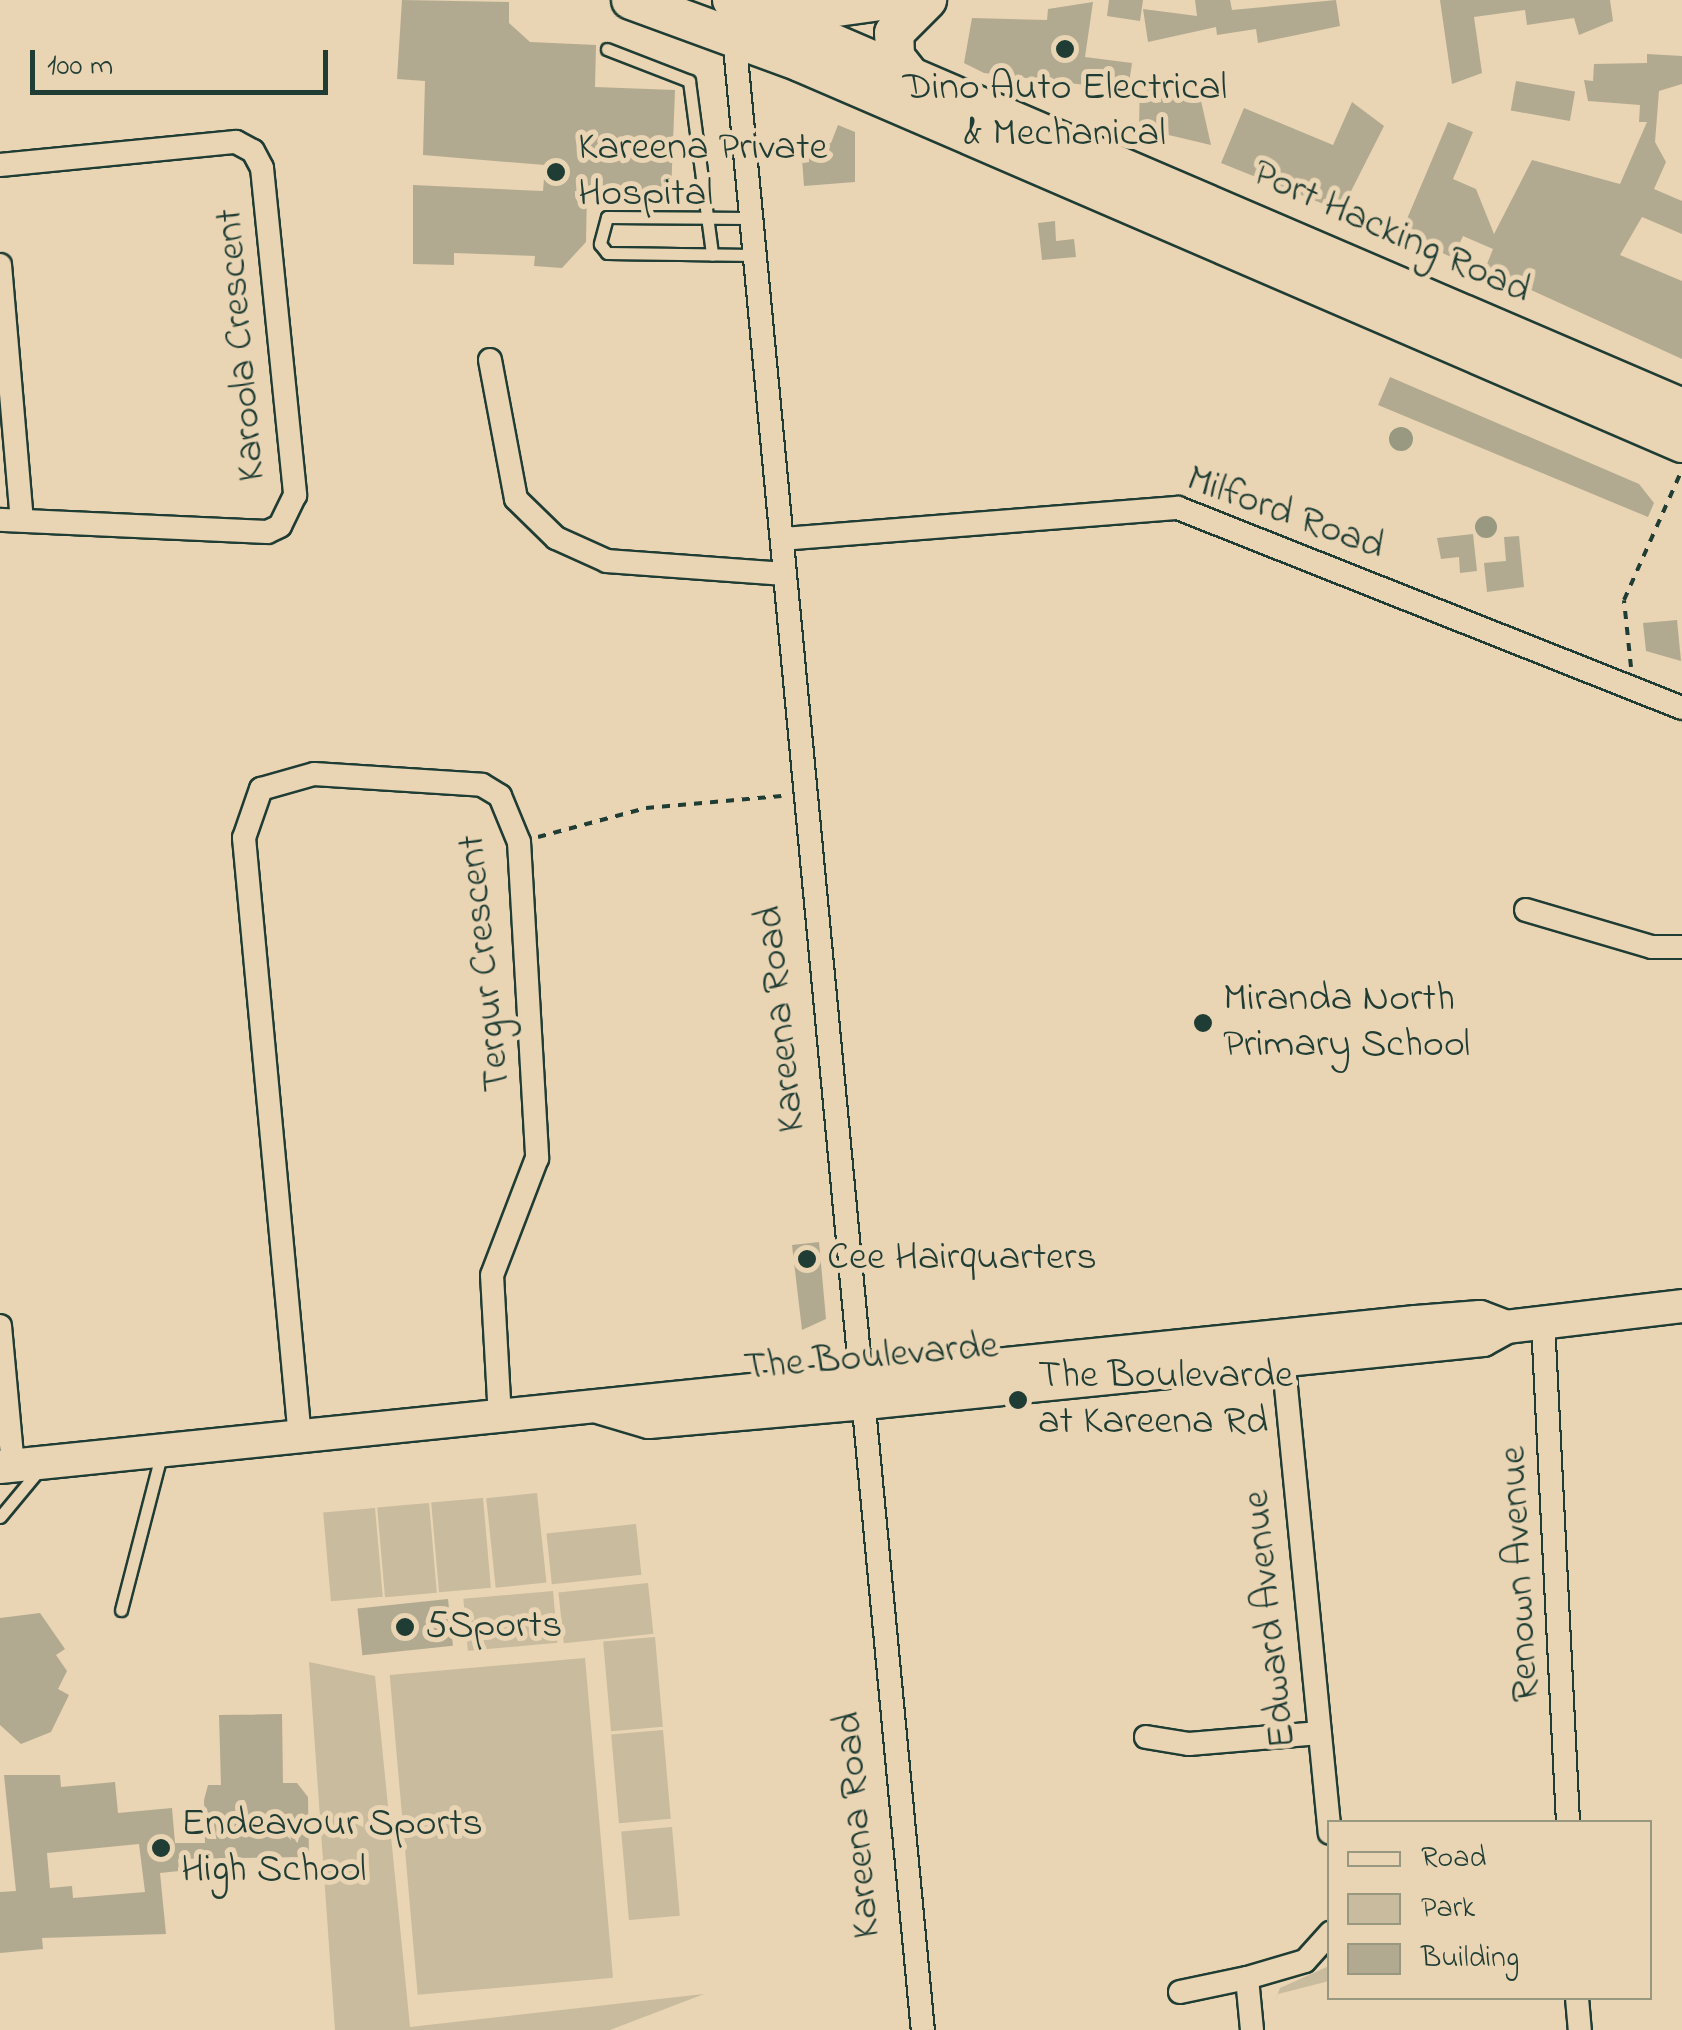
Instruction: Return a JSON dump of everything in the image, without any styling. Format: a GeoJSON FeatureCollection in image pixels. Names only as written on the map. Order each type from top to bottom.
{"type":"FeatureCollection","features":[{"type":"Feature","properties":{"kind":"main road"},"geometry":{"type":"LineString","coordinates":[[631,0],[770,16],[888,0]]}},
{"type":"Feature","properties":{"kind":"main road"},"geometry":{"type":"LineString","coordinates":[[910,76],[895,57],[894,33],[927,0]]}},
{"type":"Feature","properties":{"kind":"main road","name":"Port Hacking Road"},"geometry":{"type":"LineString","coordinates":[[733,13],[1681,458]]}},
{"type":"Feature","properties":{"kind":"main road","name":"Port Hacking Road"},"geometry":{"type":"LineString","coordinates":[[770,16],[1682,408]]}},
{"type":"Feature","properties":{"kind":"main road","name":"The Boulevarde"},"geometry":{"type":"LineString","coordinates":[[19,1465],[600,1408],[649,1422],[864,1390],[1282,1348],[1480,1317],[1506,1326],[1682,1306]]}},
{"type":"Feature","properties":{"kind":"street","name":"Kareena Road"},"geometry":{"type":"LineString","coordinates":[[733,13],[749,218],[923,2030]]}},
{"type":"Feature","properties":{"kind":"street","name":"Karoola Crescent"},"geometry":{"type":"LineString","coordinates":[[0,166],[236,142],[253,151],[262,168],[294,495],[280,526],[267,532],[11,520]]}},
{"type":"Feature","properties":{"kind":"street"},"geometry":{"type":"LineString","coordinates":[[0,265],[11,520]]}},
{"type":"Feature","properties":{"kind":"street"},"geometry":{"type":"LineString","coordinates":[[490,360],[516,499],[556,538],[607,561],[785,574]]}},
{"type":"Feature","properties":{"kind":"street","name":"Milford Road"},"geometry":{"type":"LineString","coordinates":[[782,539],[1178,508],[1627,692],[1682,708]]}},
{"type":"Feature","properties":{"kind":"street","name":"Tergur Crescent"},"geometry":{"type":"LineString","coordinates":[[300,1438],[247,810],[261,789],[288,777],[456,779],[500,796],[519,842],[537,1158],[492,1275],[500,1418]]}},
{"type":"Feature","properties":{"kind":"street"},"geometry":{"type":"LineString","coordinates":[[1526,910],[1652,948],[1682,947]]}},
{"type":"Feature","properties":{"kind":"street","name":"Renown Avenue"},"geometry":{"type":"LineString","coordinates":[[1543,1322],[1568,1820]]}},
{"type":"Feature","properties":{"kind":"street"},"geometry":{"type":"LineString","coordinates":[[0,1326],[19,1465]]}},
{"type":"Feature","properties":{"kind":"street","name":"Edward Avenue"},"geometry":{"type":"LineString","coordinates":[[1282,1348],[1329,1820]]}},
{"type":"Feature","properties":{"kind":"street"},"geometry":{"type":"LineString","coordinates":[[1146,1737],[1190,1744],[1320,1733]]}},
{"type":"Feature","properties":{"kind":"street"},"geometry":{"type":"LineString","coordinates":[[1180,1992],[1304,1961],[1327,1936]]}},
{"type":"Feature","properties":{"kind":"street"},"geometry":{"type":"LineString","coordinates":[[1248,1978],[1252,2030]]}},
{"type":"Feature","properties":{"kind":"street"},"geometry":{"type":"LineString","coordinates":[[1576,2000],[1580,2030]]}},
{"type":"Feature","properties":{"kind":"lane"},"geometry":{"type":"LineString","coordinates":[[607,49],[689,82],[712,254]]}},
{"type":"Feature","properties":{"kind":"lane"},"geometry":{"type":"LineString","coordinates":[[749,218],[608,217],[600,244],[607,253],[753,255]]}},
{"type":"Feature","properties":{"kind":"lane"},"geometry":{"type":"LineString","coordinates":[[121,1610],[162,1451]]}},
{"type":"Feature","properties":{"kind":"lane"},"geometry":{"type":"LineString","coordinates":[[0,1517],[19,1465]]}},
{"type":"Feature","properties":{"kind":"path"},"geometry":{"type":"LineString","coordinates":[[1627,692],[1624,600],[1681,458]]}},
{"type":"Feature","properties":{"kind":"path"},"geometry":{"type":"LineString","coordinates":[[519,842],[646,808],[780,796]]}},
{"type":"Feature","properties":{"kind":"green space"},"geometry":{"type":"Polygon","coordinates":[[[537,1493],[546,1583],[496,1588],[486,1498],[537,1493]]]}},
{"type":"Feature","properties":{"kind":"green space"},"geometry":{"type":"Polygon","coordinates":[[[483,1498],[491,1588],[439,1592],[431,1503],[483,1498]]]}},
{"type":"Feature","properties":{"kind":"green space"},"geometry":{"type":"Polygon","coordinates":[[[429,1503],[437,1593],[385,1597],[377,1508],[429,1503]]]}},
{"type":"Feature","properties":{"kind":"green space"},"geometry":{"type":"Polygon","coordinates":[[[375,1508],[383,1597],[331,1601],[323,1513],[375,1508]]]}},
{"type":"Feature","properties":{"kind":"green space"},"geometry":{"type":"Polygon","coordinates":[[[636,1524],[641,1575],[552,1584],[546,1533],[636,1524]]]}},
{"type":"Feature","properties":{"kind":"green space"},"geometry":{"type":"Polygon","coordinates":[[[648,1583],[653,1634],[564,1643],[558,1592],[648,1583]]]}},
{"type":"Feature","properties":{"kind":"green space"},"geometry":{"type":"Polygon","coordinates":[[[553,1591],[558,1643],[468,1651],[463,1599],[553,1591]]]}},
{"type":"Feature","properties":{"kind":"green space"},"geometry":{"type":"Polygon","coordinates":[[[655,1637],[663,1727],[611,1731],[603,1642],[655,1637]]]}},
{"type":"Feature","properties":{"kind":"green space"},"geometry":{"type":"Polygon","coordinates":[[[585,1658],[613,1978],[418,1995],[390,1675],[585,1658]]]}},
{"type":"Feature","properties":{"kind":"green space"},"geometry":{"type":"Polygon","coordinates":[[[309,1662],[375,1676],[410,2027],[704,1994],[610,2030],[335,2030],[309,1662]]]}},
{"type":"Feature","properties":{"kind":"green space"},"geometry":{"type":"Polygon","coordinates":[[[663,1730],[671,1819],[619,1823],[611,1735],[663,1730]]]}},
{"type":"Feature","properties":{"kind":"green space"},"geometry":{"type":"Polygon","coordinates":[[[672,1827],[680,1916],[629,1920],[621,1831],[672,1827]]]}},
{"type":"Feature","properties":{"kind":"green space"},"geometry":{"type":"Polygon","coordinates":[[[1327,1967],[1327,1982],[1278,1994],[1272,2010],[1280,1988],[1327,1967]]]}},
{"type":"Feature","properties":{"kind":"shaded area"},"geometry":{"type":"Polygon","coordinates":[[[1401,427],[1410,430],[1410,448],[1401,451],[1392,448],[1389,439],[1392,430],[1401,427]]]}},
{"type":"Feature","properties":{"kind":"shaded area"},"geometry":{"type":"Polygon","coordinates":[[[1486,516],[1494,519],[1494,535],[1486,538],[1478,535],[1475,527],[1478,519],[1486,516]]]}},
{"type":"Feature","properties":{"kind":"building"},"geometry":{"type":"Polygon","coordinates":[[[402,0],[509,2],[509,23],[530,42],[596,45],[595,87],[675,90],[671,194],[587,190],[586,242],[562,268],[534,266],[535,256],[454,253],[454,265],[413,264],[413,185],[543,191],[545,165],[423,155],[425,81],[397,79],[402,0]]]}},
{"type":"Feature","properties":{"kind":"building"},"geometry":{"type":"Polygon","coordinates":[[[1109,0],[1143,0],[1140,21],[1107,16],[1109,0]]]}},
{"type":"Feature","properties":{"kind":"building"},"geometry":{"type":"Polygon","coordinates":[[[1195,0],[1230,0],[1232,10],[1336,0],[1340,26],[1258,43],[1256,29],[1217,35],[1216,27],[1148,42],[1143,9],[1197,16],[1195,0]]]}},
{"type":"Feature","properties":{"kind":"building"},"geometry":{"type":"Polygon","coordinates":[[[1440,0],[1610,0],[1613,21],[1579,35],[1574,18],[1527,25],[1525,10],[1474,17],[1482,73],[1452,84],[1440,0]]]}},
{"type":"Feature","properties":{"kind":"building"},"geometry":{"type":"Polygon","coordinates":[[[1093,2],[1085,57],[1132,63],[1128,90],[984,73],[964,63],[972,18],[1047,20],[1048,9],[1093,2]]]}},
{"type":"Feature","properties":{"kind":"building"},"geometry":{"type":"Polygon","coordinates":[[[1647,54],[1682,56],[1682,84],[1659,91],[1655,142],[1666,162],[1654,189],[1682,201],[1682,234],[1642,217],[1620,255],[1682,281],[1682,359],[1485,269],[1493,249],[1463,236],[1453,258],[1401,233],[1448,122],[1473,132],[1453,179],[1476,189],[1494,234],[1532,160],[1620,184],[1647,122],[1639,122],[1640,105],[1588,101],[1584,80],[1593,81],[1594,64],[1647,63],[1647,54]]]}},
{"type":"Feature","properties":{"kind":"building"},"geometry":{"type":"Polygon","coordinates":[[[1140,79],[1199,92],[1211,145],[1139,128],[1140,79]]]}},
{"type":"Feature","properties":{"kind":"building"},"geometry":{"type":"Polygon","coordinates":[[[1516,81],[1575,91],[1570,121],[1511,111],[1516,81]]]}},
{"type":"Feature","properties":{"kind":"building"},"geometry":{"type":"Polygon","coordinates":[[[1352,102],[1384,126],[1341,211],[1221,163],[1244,108],[1333,145],[1352,102]]]}},
{"type":"Feature","properties":{"kind":"building"},"geometry":{"type":"Polygon","coordinates":[[[838,125],[855,132],[855,182],[804,186],[801,145],[831,143],[838,125]]]}},
{"type":"Feature","properties":{"kind":"building"},"geometry":{"type":"Polygon","coordinates":[[[1055,221],[1056,241],[1074,239],[1076,257],[1042,260],[1038,223],[1055,221]]]}},
{"type":"Feature","properties":{"kind":"building"},"geometry":{"type":"Polygon","coordinates":[[[1390,377],[1639,484],[1654,503],[1648,517],[1378,405],[1390,377]]]}},
{"type":"Feature","properties":{"kind":"building"},"geometry":{"type":"Polygon","coordinates":[[[1473,534],[1477,571],[1460,573],[1459,557],[1441,559],[1437,538],[1473,534]]]}},
{"type":"Feature","properties":{"kind":"building"},"geometry":{"type":"Polygon","coordinates":[[[1519,536],[1524,587],[1487,592],[1484,563],[1506,561],[1504,537],[1519,536]]]}},
{"type":"Feature","properties":{"kind":"building"},"geometry":{"type":"Polygon","coordinates":[[[1677,620],[1681,661],[1646,651],[1643,623],[1677,620]]]}},
{"type":"Feature","properties":{"kind":"building"},"geometry":{"type":"Polygon","coordinates":[[[819,1242],[826,1319],[802,1330],[792,1245],[819,1242]]]}},
{"type":"Feature","properties":{"kind":"building","name":"5Sports"},"geometry":{"type":"Polygon","coordinates":[[[448,1599],[453,1646],[362,1655],[357,1609],[448,1599]]]}},
{"type":"Feature","properties":{"kind":"building"},"geometry":{"type":"Polygon","coordinates":[[[40,1613],[65,1649],[56,1655],[67,1671],[58,1689],[69,1695],[51,1732],[21,1744],[0,1725],[0,1618],[40,1613]]]}},
{"type":"Feature","properties":{"kind":"building"},"geometry":{"type":"Polygon","coordinates":[[[282,1714],[283,1783],[297,1783],[308,1797],[309,1857],[178,1859],[179,1871],[160,1873],[166,1934],[42,1938],[43,1949],[0,1953],[0,1892],[16,1891],[4,1775],[60,1775],[61,1787],[115,1782],[118,1813],[172,1808],[175,1843],[205,1843],[204,1800],[208,1785],[221,1785],[219,1715],[282,1714]],[[139,1844],[47,1853],[50,1888],[72,1886],[73,1898],[145,1892],[139,1844]]]}},
{"type":"Feature","properties":{"kind":"place","name":"Dino Auto Electrical & Mechanical"},"geometry":{"type":"Point","coordinates":[1065,49]}},
{"type":"Feature","properties":{"kind":"place","name":"Kareena Private Hospital"},"geometry":{"type":"Point","coordinates":[556,172]}},
{"type":"Feature","properties":{"kind":"place","name":"Miranda North Primary School"},"geometry":{"type":"Point","coordinates":[1203,1023]}},
{"type":"Feature","properties":{"kind":"place","name":"Cee Hairquarters"},"geometry":{"type":"Point","coordinates":[807,1259]}},
{"type":"Feature","properties":{"kind":"place","name":"The Boulevarde at Kareena Rd"},"geometry":{"type":"Point","coordinates":[1018,1400]}},
{"type":"Feature","properties":{"kind":"place","name":"5Sports"},"geometry":{"type":"Point","coordinates":[405,1627]}},
{"type":"Feature","properties":{"kind":"place","name":"Endeavour Sports High School"},"geometry":{"type":"Point","coordinates":[161,1848]}}]}
